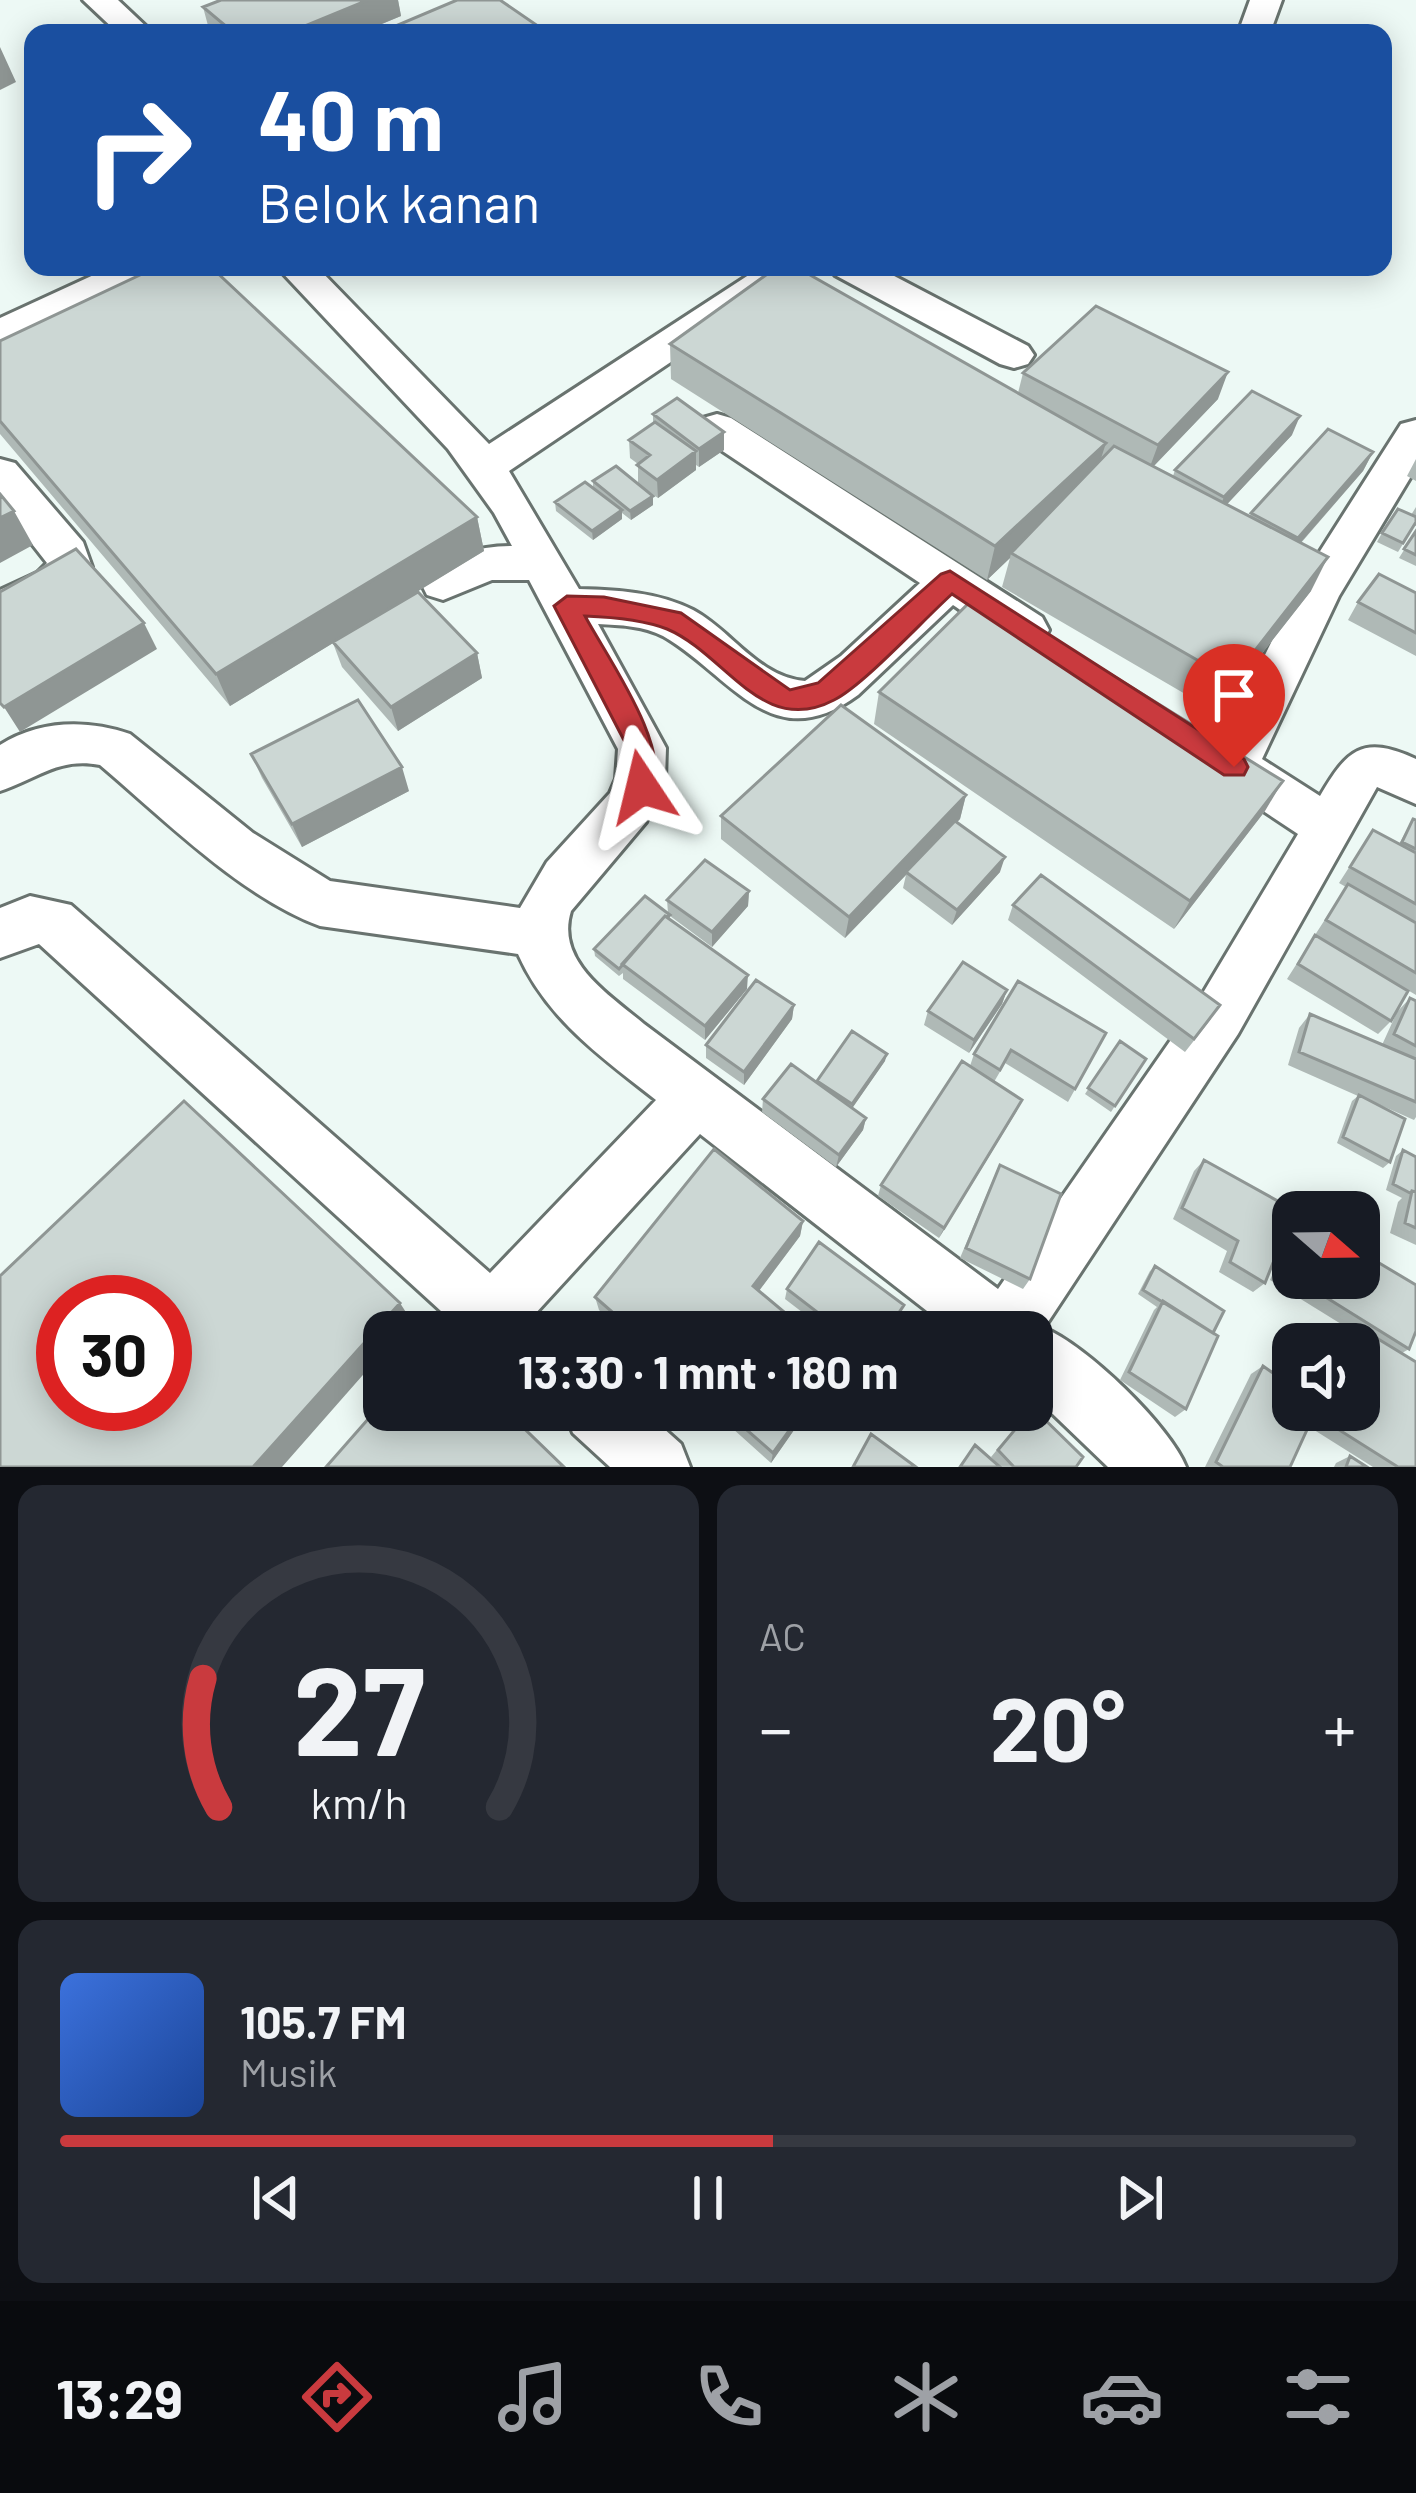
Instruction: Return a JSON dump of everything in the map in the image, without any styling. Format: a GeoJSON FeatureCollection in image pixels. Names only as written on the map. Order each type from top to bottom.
{"type":"FeatureCollection","features":[{"type":"Feature","properties":{"kind":"street"},"geometry":{"type":"LineString","coordinates":[[100,0],[127,24]]}},
{"type":"Feature","properties":{"kind":"street"},"geometry":{"type":"LineString","coordinates":[[0,333],[123,276]]}},
{"type":"Feature","properties":{"kind":"street"},"geometry":{"type":"LineString","coordinates":[[305,276],[463,439],[484,467],[555,585],[642,748],[645,767],[631,808],[555,889],[540,934],[544,956],[584,1006],[978,1311]]}},
{"type":"Feature","properties":{"kind":"street"},"geometry":{"type":"LineString","coordinates":[[484,467],[773,276]]}},
{"type":"Feature","properties":{"kind":"street"},"geometry":{"type":"LineString","coordinates":[[865,276],[1014,355]]}},
{"type":"Feature","properties":{"kind":"street"},"geometry":{"type":"LineString","coordinates":[[717,428],[1064,655]]}},
{"type":"Feature","properties":{"kind":"street"},"geometry":{"type":"LineString","coordinates":[[1234,767],[1318,590],[1416,434]]}},
{"type":"Feature","properties":{"kind":"street"},"geometry":{"type":"LineString","coordinates":[[0,474],[67,554],[70,567],[53,585],[0,610]]}},
{"type":"Feature","properties":{"kind":"street"},"geometry":{"type":"LineString","coordinates":[[443,583],[487,563],[604,607],[672,620],[704,639],[773,695],[790,701],[826,692],[950,581]]}},
{"type":"Feature","properties":{"kind":"street"},"geometry":{"type":"LineString","coordinates":[[1277,568],[1318,590]]}},
{"type":"Feature","properties":{"kind":"street"},"geometry":{"type":"LineString","coordinates":[[1178,730],[1311,817]]}},
{"type":"Feature","properties":{"kind":"street"},"geometry":{"type":"LineString","coordinates":[[0,771],[27,753],[76,741],[113,748],[236,848],[320,903],[540,934]]}},
{"type":"Feature","properties":{"kind":"street"},"geometry":{"type":"LineString","coordinates":[[1019,1311],[1219,1016],[1361,771],[1371,765],[1386,767],[1416,783]]}},
{"type":"Feature","properties":{"kind":"street"},"geometry":{"type":"LineString","coordinates":[[0,934],[30,919],[52,922],[486,1311]]}},
{"type":"Feature","properties":{"kind":"street"},"geometry":{"type":"LineString","coordinates":[[512,1311],[698,1096]]}},
{"type":"Feature","properties":{"kind":"street"},"geometry":{"type":"LineString","coordinates":[[1053,1371],[1154,1467]]}},
{"type":"Feature","properties":{"kind":"street"},"geometry":{"type":"LineString","coordinates":[[619,1431],[658,1467]]}},
{"type":"Feature","properties":{"kind":"building"},"geometry":{"type":"Polygon","coordinates":[[[221,0],[368,0],[310,24],[223,24],[203,7],[221,0]]]}},
{"type":"Feature","properties":{"kind":"building"},"geometry":{"type":"Polygon","coordinates":[[[457,0],[500,0],[535,24],[400,24],[457,0]]]}},
{"type":"Feature","properties":{"kind":"building"},"geometry":{"type":"Polygon","coordinates":[[[138,276],[221,276],[477,517],[216,674],[0,421],[0,341],[138,276]]]}},
{"type":"Feature","properties":{"kind":"building"},"geometry":{"type":"Polygon","coordinates":[[[764,276],[812,276],[1106,443],[995,546],[670,344],[764,276]]]}},
{"type":"Feature","properties":{"kind":"building"},"geometry":{"type":"Polygon","coordinates":[[[1096,306],[1228,372],[1158,445],[1023,373],[1096,306]]]}},
{"type":"Feature","properties":{"kind":"building"},"geometry":{"type":"Polygon","coordinates":[[[1252,391],[1300,416],[1224,497],[1175,470],[1252,391]]]}},
{"type":"Feature","properties":{"kind":"building"},"geometry":{"type":"Polygon","coordinates":[[[677,398],[724,432],[699,449],[653,414],[677,398]]]}},
{"type":"Feature","properties":{"kind":"building"},"geometry":{"type":"Polygon","coordinates":[[[655,422],[696,451],[657,480],[637,465],[650,455],[629,440],[655,422]]]}},
{"type":"Feature","properties":{"kind":"building"},"geometry":{"type":"Polygon","coordinates":[[[1328,429],[1373,452],[1298,538],[1251,513],[1328,429]]]}},
{"type":"Feature","properties":{"kind":"building"},"geometry":{"type":"Polygon","coordinates":[[[1114,446],[1328,557],[1232,680],[1011,553],[1114,446]]]}},
{"type":"Feature","properties":{"kind":"building"},"geometry":{"type":"Polygon","coordinates":[[[616,466],[653,496],[630,511],[593,481],[616,466]]]}},
{"type":"Feature","properties":{"kind":"building"},"geometry":{"type":"Polygon","coordinates":[[[585,482],[622,510],[592,531],[555,502],[585,482]]]}},
{"type":"Feature","properties":{"kind":"building"},"geometry":{"type":"Polygon","coordinates":[[[0,494],[14,511],[0,518],[0,494]]]}},
{"type":"Feature","properties":{"kind":"building"},"geometry":{"type":"Polygon","coordinates":[[[1398,509],[1416,517],[1403,543],[1382,533],[1398,509]]]}},
{"type":"Feature","properties":{"kind":"building"},"geometry":{"type":"Polygon","coordinates":[[[1416,531],[1416,555],[1404,549],[1416,531]]]}},
{"type":"Feature","properties":{"kind":"building"},"geometry":{"type":"Polygon","coordinates":[[[76,549],[144,623],[4,707],[0,703],[0,592],[76,549]]]}},
{"type":"Feature","properties":{"kind":"building"},"geometry":{"type":"Polygon","coordinates":[[[1379,574],[1416,593],[1416,633],[1358,602],[1379,574]]]}},
{"type":"Feature","properties":{"kind":"building"},"geometry":{"type":"Polygon","coordinates":[[[418,592],[477,653],[391,707],[333,642],[418,592]]]}},
{"type":"Feature","properties":{"kind":"building"},"geometry":{"type":"Polygon","coordinates":[[[979,593],[1283,781],[1190,901],[879,692],[979,593]]]}},
{"type":"Feature","properties":{"kind":"building"},"geometry":{"type":"Polygon","coordinates":[[[358,700],[402,767],[292,824],[251,754],[358,700]]]}},
{"type":"Feature","properties":{"kind":"building"},"geometry":{"type":"Polygon","coordinates":[[[841,705],[966,795],[849,917],[721,816],[841,705]]]}},
{"type":"Feature","properties":{"kind":"building"},"geometry":{"type":"Polygon","coordinates":[[[1416,820],[1416,849],[1402,842],[1416,820]]]}},
{"type":"Feature","properties":{"kind":"building"},"geometry":{"type":"Polygon","coordinates":[[[955,821],[1005,857],[957,910],[906,872],[955,821]]]}},
{"type":"Feature","properties":{"kind":"building"},"geometry":{"type":"Polygon","coordinates":[[[1373,830],[1416,853],[1416,904],[1350,867],[1373,830]]]}},
{"type":"Feature","properties":{"kind":"building"},"geometry":{"type":"Polygon","coordinates":[[[705,860],[749,891],[712,932],[667,900],[705,860]]]}},
{"type":"Feature","properties":{"kind":"building"},"geometry":{"type":"Polygon","coordinates":[[[1041,875],[1220,1005],[1194,1039],[1013,905],[1041,875]]]}},
{"type":"Feature","properties":{"kind":"building"},"geometry":{"type":"Polygon","coordinates":[[[1348,884],[1416,923],[1416,973],[1326,920],[1348,884]]]}},
{"type":"Feature","properties":{"kind":"building"},"geometry":{"type":"Polygon","coordinates":[[[645,896],[670,915],[619,969],[594,949],[645,896]]]}},
{"type":"Feature","properties":{"kind":"building"},"geometry":{"type":"Polygon","coordinates":[[[665,916],[748,975],[705,1026],[622,964],[665,916]]]}},
{"type":"Feature","properties":{"kind":"building"},"geometry":{"type":"Polygon","coordinates":[[[1315,935],[1408,991],[1391,1021],[1298,964],[1315,935]]]}},
{"type":"Feature","properties":{"kind":"building"},"geometry":{"type":"Polygon","coordinates":[[[963,962],[1007,990],[974,1040],[928,1011],[963,962]]]}},
{"type":"Feature","properties":{"kind":"building"},"geometry":{"type":"Polygon","coordinates":[[[756,980],[794,1005],[744,1072],[706,1045],[756,980]]]}},
{"type":"Feature","properties":{"kind":"building"},"geometry":{"type":"Polygon","coordinates":[[[1018,981],[1106,1033],[1075,1089],[1011,1050],[1000,1070],[974,1054],[1018,981]]]}},
{"type":"Feature","properties":{"kind":"building"},"geometry":{"type":"Polygon","coordinates":[[[1410,998],[1416,1001],[1416,1046],[1394,1034],[1410,998]]]}},
{"type":"Feature","properties":{"kind":"building"},"geometry":{"type":"Polygon","coordinates":[[[1310,1014],[1416,1059],[1416,1102],[1299,1052],[1310,1014]]]}},
{"type":"Feature","properties":{"kind":"building"},"geometry":{"type":"Polygon","coordinates":[[[852,1031],[887,1054],[852,1104],[817,1081],[852,1031]]]}},
{"type":"Feature","properties":{"kind":"building"},"geometry":{"type":"Polygon","coordinates":[[[1120,1041],[1146,1059],[1115,1106],[1088,1088],[1120,1041]]]}},
{"type":"Feature","properties":{"kind":"building"},"geometry":{"type":"Polygon","coordinates":[[[962,1061],[1022,1100],[944,1228],[881,1185],[962,1061]]]}},
{"type":"Feature","properties":{"kind":"building"},"geometry":{"type":"Polygon","coordinates":[[[791,1064],[866,1118],[839,1155],[763,1099],[791,1064]]]}},
{"type":"Feature","properties":{"kind":"building"},"geometry":{"type":"Polygon","coordinates":[[[1359,1095],[1405,1119],[1390,1162],[1343,1137],[1359,1095]]]}},
{"type":"Feature","properties":{"kind":"building"},"geometry":{"type":"Polygon","coordinates":[[[184,1101],[400,1303],[393,1311],[363,1311],[363,1344],[253,1467],[0,1467],[0,1276],[184,1101]]]}},
{"type":"Feature","properties":{"kind":"building"},"geometry":{"type":"Polygon","coordinates":[[[714,1149],[803,1221],[753,1286],[783,1311],[611,1311],[595,1297],[714,1149]]]}},
{"type":"Feature","properties":{"kind":"building"},"geometry":{"type":"Polygon","coordinates":[[[1403,1150],[1416,1157],[1416,1192],[1393,1184],[1403,1150]]]}},
{"type":"Feature","properties":{"kind":"building"},"geometry":{"type":"Polygon","coordinates":[[[1204,1160],[1272,1198],[1272,1265],[1265,1283],[1230,1262],[1238,1241],[1182,1208],[1204,1160]]]}},
{"type":"Feature","properties":{"kind":"building"},"geometry":{"type":"Polygon","coordinates":[[[1000,1165],[1061,1194],[1030,1279],[966,1248],[1000,1165]]]}},
{"type":"Feature","properties":{"kind":"building"},"geometry":{"type":"Polygon","coordinates":[[[1412,1191],[1416,1192],[1416,1228],[1405,1223],[1412,1191]]]}},
{"type":"Feature","properties":{"kind":"building"},"geometry":{"type":"Polygon","coordinates":[[[819,1242],[904,1305],[900,1311],[816,1311],[787,1289],[819,1242]]]}},
{"type":"Feature","properties":{"kind":"building"},"geometry":{"type":"Polygon","coordinates":[[[1380,1264],[1416,1285],[1416,1331],[1409,1349],[1380,1331],[1380,1323],[1367,1323],[1329,1299],[1380,1299],[1380,1264]]]}},
{"type":"Feature","properties":{"kind":"building"},"geometry":{"type":"Polygon","coordinates":[[[1155,1266],[1224,1311],[1213,1333],[1143,1290],[1155,1266]]]}},
{"type":"Feature","properties":{"kind":"building"},"geometry":{"type":"Polygon","coordinates":[[[1163,1301],[1218,1336],[1186,1409],[1129,1372],[1163,1301]]]}},
{"type":"Feature","properties":{"kind":"building"},"geometry":{"type":"Polygon","coordinates":[[[1380,1340],[1416,1362],[1416,1467],[1398,1467],[1341,1431],[1380,1431],[1380,1340]]]}},
{"type":"Feature","properties":{"kind":"building"},"geometry":{"type":"Polygon","coordinates":[[[1263,1366],[1272,1372],[1272,1431],[1306,1431],[1290,1467],[1223,1467],[1216,1462],[1263,1366]]]}},
{"type":"Feature","properties":{"kind":"building"},"geometry":{"type":"Polygon","coordinates":[[[363,1425],[363,1431],[527,1431],[564,1467],[326,1467],[363,1425]]]}},
{"type":"Feature","properties":{"kind":"building"},"geometry":{"type":"Polygon","coordinates":[[[1053,1428],[1083,1457],[1076,1467],[1014,1467],[998,1450],[1014,1431],[1053,1428]]]}},
{"type":"Feature","properties":{"kind":"building"},"geometry":{"type":"Polygon","coordinates":[[[748,1431],[789,1431],[773,1453],[748,1431]]]}},
{"type":"Feature","properties":{"kind":"building"},"geometry":{"type":"Polygon","coordinates":[[[871,1434],[916,1467],[853,1467],[871,1434]]]}},
{"type":"Feature","properties":{"kind":"building"},"geometry":{"type":"Polygon","coordinates":[[[975,1445],[1000,1467],[960,1467],[975,1445]]]}},
{"type":"Feature","properties":{"kind":"building"},"geometry":{"type":"Polygon","coordinates":[[[1350,1456],[1367,1467],[1346,1467],[1350,1456]]]}},
{"type":"Feature","properties":{"kind":"route"},"geometry":{"type":"LineString","coordinates":[[642,787],[642,748],[567,606],[604,607],[672,620],[704,639],[773,695],[790,701],[826,692],[950,581],[1234,767]]}}]}
